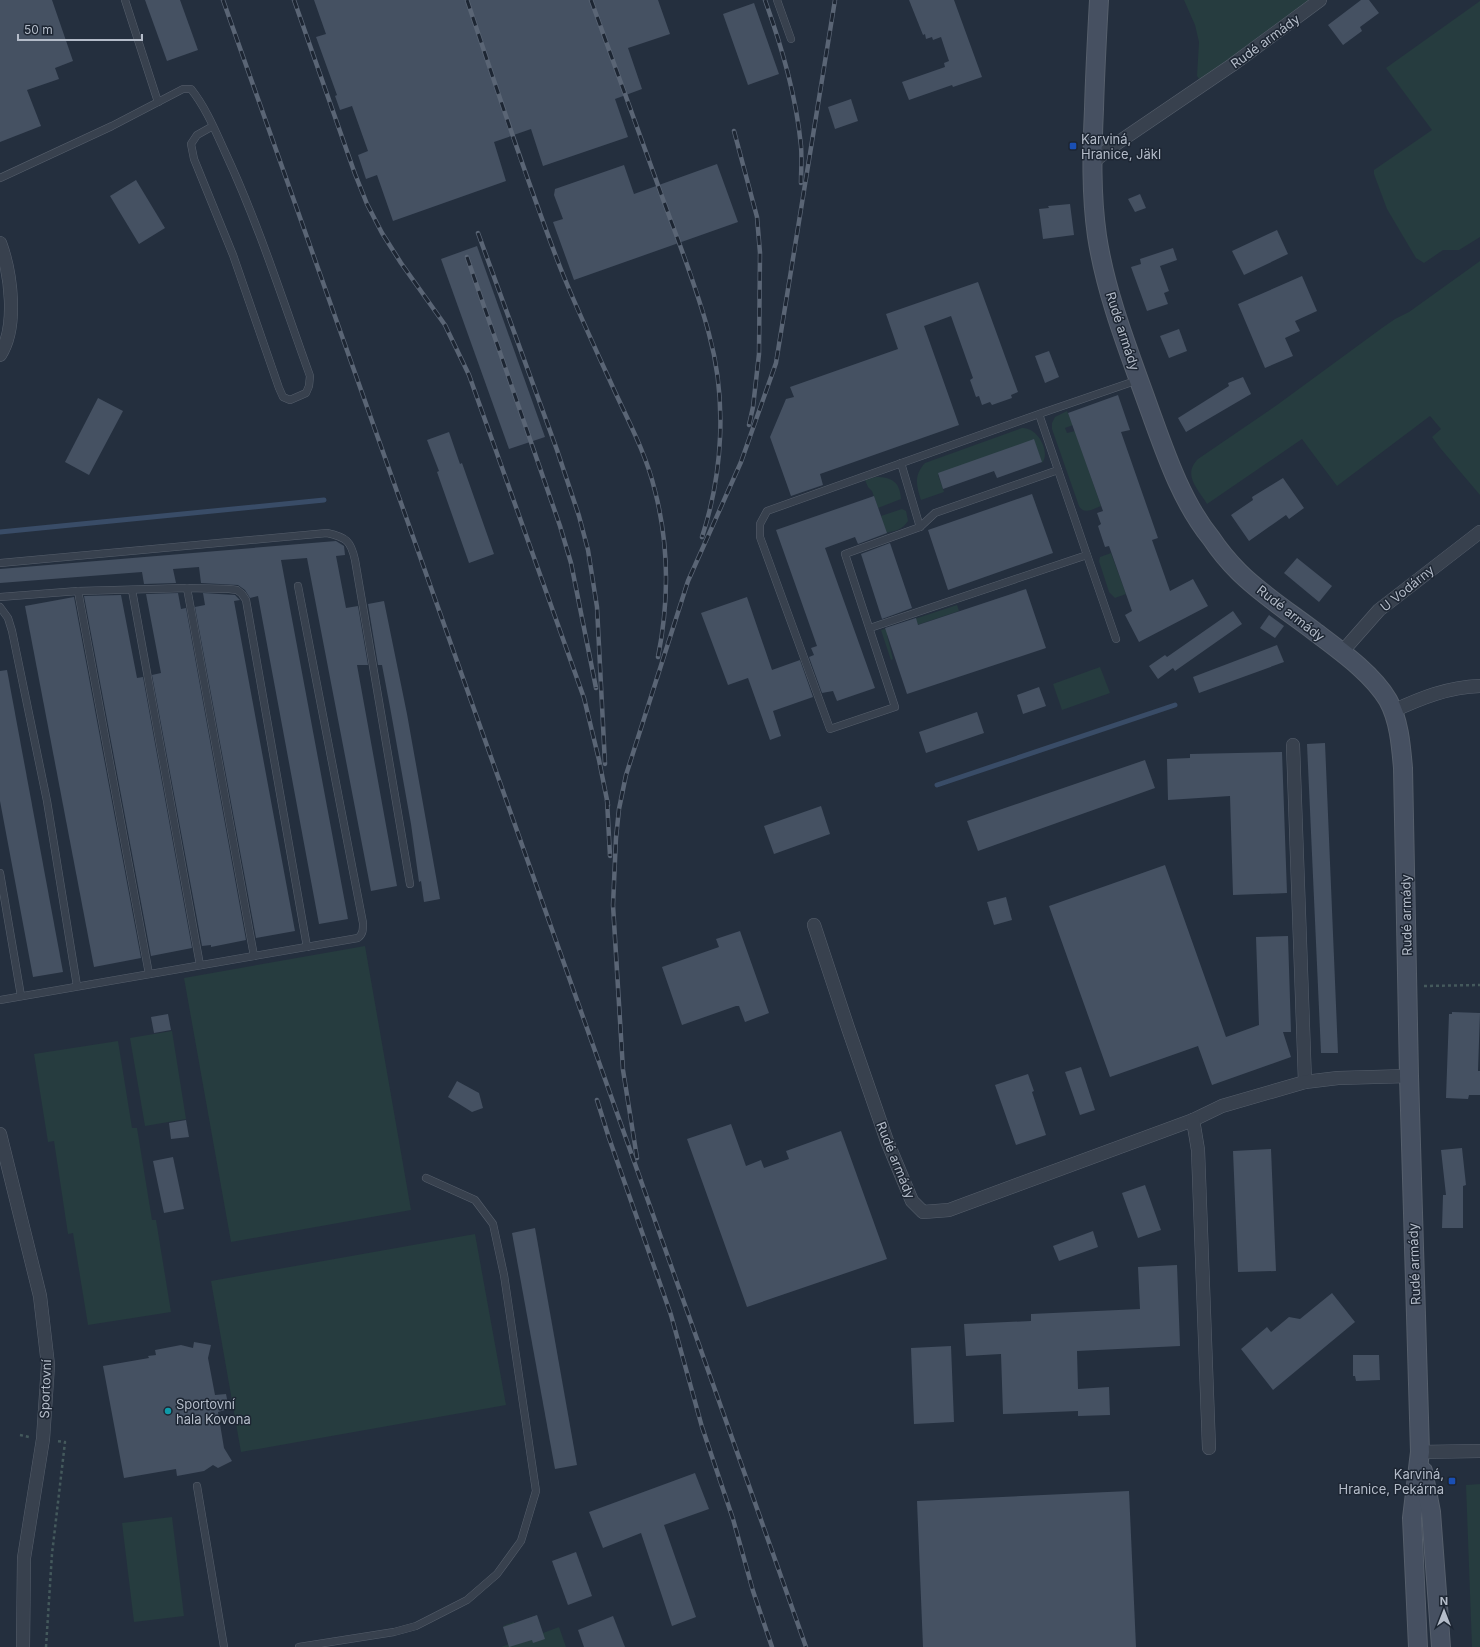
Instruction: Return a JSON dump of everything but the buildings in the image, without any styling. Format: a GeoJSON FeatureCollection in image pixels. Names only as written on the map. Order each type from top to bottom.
{"type":"FeatureCollection","features":[{"type":"Feature","properties":{"kind":"main road","name":"Rudé armády"},"geometry":{"type":"LineString","coordinates":[[1099,0],[1092,163],[1094,210],[1103,264],[1111,296],[1157,430],[1182,489],[1208,536],[1240,572],[1266,595],[1342,652],[1380,689],[1388,700],[1393,711],[1399,736],[1403,768],[1409,1076],[1420,1452],[1412,1518],[1418,1647]]}},
{"type":"Feature","properties":{"kind":"main road","name":"Rudé armády"},"geometry":{"type":"LineString","coordinates":[[1420,1452],[1431,1512],[1441,1647]]}},
{"type":"Feature","properties":{"kind":"street","name":"Rudé armády"},"geometry":{"type":"LineString","coordinates":[[1092,163],[1110,148],[1232,65],[1320,0]]}},
{"type":"Feature","properties":{"kind":"street"},"geometry":{"type":"LineString","coordinates":[[0,243],[5,258],[12,309],[5,347],[0,355]]}},
{"type":"Feature","properties":{"kind":"street","name":"U Vodárny"},"geometry":{"type":"LineString","coordinates":[[1342,652],[1379,610],[1480,532]]}},
{"type":"Feature","properties":{"kind":"street"},"geometry":{"type":"LineString","coordinates":[[1393,711],[1423,697],[1443,691],[1480,686]]}},
{"type":"Feature","properties":{"kind":"street"},"geometry":{"type":"LineString","coordinates":[[1293,745],[1305,1082]]}},
{"type":"Feature","properties":{"kind":"street","name":"Rudé armády"},"geometry":{"type":"LineString","coordinates":[[814,925],[887,1141],[912,1201],[923,1212],[949,1210],[1193,1120],[1222,1106],[1305,1082],[1338,1078],[1409,1076]]}},
{"type":"Feature","properties":{"kind":"street"},"geometry":{"type":"LineString","coordinates":[[1193,1120],[1198,1150],[1209,1448]]}},
{"type":"Feature","properties":{"kind":"street","name":"Sportovní"},"geometry":{"type":"LineString","coordinates":[[0,1134],[40,1296],[48,1365],[43,1439],[24,1558],[23,1647]]}},
{"type":"Feature","properties":{"kind":"street"},"geometry":{"type":"LineString","coordinates":[[1420,1452],[1480,1451]]}},
{"type":"Feature","properties":{"kind":"lane"},"geometry":{"type":"LineString","coordinates":[[125,0],[158,102]]}},
{"type":"Feature","properties":{"kind":"lane"},"geometry":{"type":"LineString","coordinates":[[777,0],[791,39]]}},
{"type":"Feature","properties":{"kind":"lane"},"geometry":{"type":"LineString","coordinates":[[0,178],[78,142],[183,89],[191,89],[201,101],[213,126],[246,196],[310,376],[309,386],[306,393],[290,400],[283,397],[279,388],[233,254],[194,159],[190,144],[197,135],[213,126]]}},
{"type":"Feature","properties":{"kind":"lane"},"geometry":{"type":"LineString","coordinates":[[1058,470],[935,513],[920,527],[845,554],[895,707],[830,729],[760,537],[760,524],[767,511],[1139,380]]}},
{"type":"Feature","properties":{"kind":"lane"},"geometry":{"type":"LineString","coordinates":[[1039,414],[1116,639]]}},
{"type":"Feature","properties":{"kind":"lane"},"geometry":{"type":"LineString","coordinates":[[901,463],[920,527]]}},
{"type":"Feature","properties":{"kind":"lane"},"geometry":{"type":"LineString","coordinates":[[0,563],[327,533],[338,535],[348,541],[353,550],[355,560],[410,884]]}},
{"type":"Feature","properties":{"kind":"lane"},"geometry":{"type":"LineString","coordinates":[[870,628],[1087,555]]}},
{"type":"Feature","properties":{"kind":"lane"},"geometry":{"type":"LineString","coordinates":[[0,1000],[358,938],[363,931],[298,586]]}},
{"type":"Feature","properties":{"kind":"lane"},"geometry":{"type":"LineString","coordinates":[[0,597],[78,591],[187,588],[229,589],[237,590],[242,594],[246,600],[307,947]]}},
{"type":"Feature","properties":{"kind":"lane"},"geometry":{"type":"LineString","coordinates":[[187,588],[254,956]]}},
{"type":"Feature","properties":{"kind":"lane"},"geometry":{"type":"LineString","coordinates":[[132,590],[200,965]]}},
{"type":"Feature","properties":{"kind":"lane"},"geometry":{"type":"LineString","coordinates":[[78,591],[149,974]]}},
{"type":"Feature","properties":{"kind":"lane"},"geometry":{"type":"LineString","coordinates":[[0,607],[8,618],[12,631],[47,801],[77,986]]}},
{"type":"Feature","properties":{"kind":"lane"},"geometry":{"type":"LineString","coordinates":[[0,873],[21,996]]}},
{"type":"Feature","properties":{"kind":"lane"},"geometry":{"type":"LineString","coordinates":[[299,1647],[394,1632],[416,1626],[467,1600],[497,1574],[521,1541],[536,1491],[504,1275],[493,1224],[475,1200],[426,1178]]}},
{"type":"Feature","properties":{"kind":"lane"},"geometry":{"type":"LineString","coordinates":[[197,1486],[224,1647]]}},
{"type":"Feature","properties":{"kind":"path"},"geometry":{"type":"LineString","coordinates":[[1408,986],[1480,985]]}},
{"type":"Feature","properties":{"kind":"path"},"geometry":{"type":"LineString","coordinates":[[20,1435],[65,1442],[52,1554],[46,1647]]}},
{"type":"Feature","properties":{"kind":"green space"},"geometry":{"type":"Polygon","coordinates":[[[1184,0],[1310,0],[1200,80],[1197,76],[1199,42],[1195,25],[1184,0]]]}},
{"type":"Feature","properties":{"kind":"green space"},"geometry":{"type":"Polygon","coordinates":[[[1480,1],[1480,237],[1459,250],[1443,250],[1424,263],[1416,258],[1387,209],[1374,174],[1374,170],[1432,130],[1386,68],[1480,1]]]}},
{"type":"Feature","properties":{"kind":"green space"},"geometry":{"type":"Polygon","coordinates":[[[1480,261],[1480,495],[1432,437],[1441,429],[1430,416],[1337,486],[1302,439],[1207,504],[1193,482],[1191,476],[1193,465],[1198,459],[1277,405],[1382,328],[1409,312],[1480,261]]]}},
{"type":"Feature","properties":{"kind":"green space"},"geometry":{"type":"Polygon","coordinates":[[[1067,411],[1073,425],[1065,428],[1067,433],[1075,431],[1101,506],[1086,511],[1081,509],[1079,506],[1052,429],[1052,423],[1055,417],[1067,411]]]}},
{"type":"Feature","properties":{"kind":"green space"},"geometry":{"type":"Polygon","coordinates":[[[1022,428],[1033,432],[1041,441],[1045,453],[1042,463],[1034,440],[938,475],[944,492],[921,500],[917,480],[921,467],[925,463],[1022,428]]]}},
{"type":"Feature","properties":{"kind":"green space"},"geometry":{"type":"Polygon","coordinates":[[[876,477],[891,479],[899,488],[901,499],[878,508],[872,491],[868,487],[865,480],[876,477]]]}},
{"type":"Feature","properties":{"kind":"green space"},"geometry":{"type":"Polygon","coordinates":[[[902,509],[906,511],[908,521],[906,524],[895,531],[885,533],[881,516],[902,509]]]}},
{"type":"Feature","properties":{"kind":"green space"},"geometry":{"type":"Polygon","coordinates":[[[1111,553],[1126,594],[1115,598],[1109,592],[1099,561],[1100,557],[1111,553]]]}},
{"type":"Feature","properties":{"kind":"green space"},"geometry":{"type":"Polygon","coordinates":[[[957,605],[959,611],[887,635],[893,659],[891,660],[881,630],[957,605]]]}},
{"type":"Feature","properties":{"kind":"green space"},"geometry":{"type":"Polygon","coordinates":[[[1100,667],[1110,693],[1062,710],[1053,684],[1100,667]]]}},
{"type":"Feature","properties":{"kind":"green space"},"geometry":{"type":"Polygon","coordinates":[[[365,946],[411,1210],[231,1242],[184,978],[365,946]]]}},
{"type":"Feature","properties":{"kind":"green space"},"geometry":{"type":"Polygon","coordinates":[[[172,1031],[186,1119],[145,1126],[130,1038],[172,1031]]]}},
{"type":"Feature","properties":{"kind":"green space"},"geometry":{"type":"Polygon","coordinates":[[[118,1041],[132,1128],[137,1128],[152,1220],[156,1220],[171,1312],[88,1325],[73,1233],[68,1234],[54,1141],[48,1142],[34,1054],[118,1041]]]}},
{"type":"Feature","properties":{"kind":"green space"},"geometry":{"type":"Polygon","coordinates":[[[475,1234],[506,1405],[241,1452],[211,1281],[475,1234]]]}},
{"type":"Feature","properties":{"kind":"green space"},"geometry":{"type":"Polygon","coordinates":[[[1480,1484],[1480,1647],[1472,1647],[1466,1485],[1480,1484]]]}},
{"type":"Feature","properties":{"kind":"green space"},"geometry":{"type":"Polygon","coordinates":[[[172,1517],[184,1616],[134,1622],[122,1523],[172,1517]]]}},
{"type":"Feature","properties":{"kind":"green space"},"geometry":{"type":"Polygon","coordinates":[[[537,1615],[543,1633],[559,1627],[566,1647],[501,1647],[509,1644],[503,1626],[514,1622],[515,1625],[537,1615]]]}},
{"type":"Feature","properties":{"kind":"waterway"},"geometry":{"type":"LineString","coordinates":[[0,532],[324,500]]}},
{"type":"Feature","properties":{"kind":"waterway"},"geometry":{"type":"LineString","coordinates":[[937,785],[1175,705]]}},
{"type":"Feature","properties":{"kind":"railway"},"geometry":{"type":"LineString","coordinates":[[223,0],[806,1647]]}},
{"type":"Feature","properties":{"kind":"railway"},"geometry":{"type":"LineString","coordinates":[[294,0],[367,204],[382,233],[401,263],[445,325],[469,375],[584,698],[608,805]]}},
{"type":"Feature","properties":{"kind":"railway"},"geometry":{"type":"LineString","coordinates":[[467,0],[547,234],[573,299],[638,442],[652,478],[660,511],[666,574],[666,595],[662,636],[658,657]]}},
{"type":"Feature","properties":{"kind":"railway"},"geometry":{"type":"LineString","coordinates":[[591,0],[692,278],[704,315],[715,359],[720,410],[720,436],[714,487],[709,513],[702,537]]}},
{"type":"Feature","properties":{"kind":"railway"},"geometry":{"type":"LineString","coordinates":[[765,0],[783,54],[796,108],[801,146],[801,183]]}},
{"type":"Feature","properties":{"kind":"railway"},"geometry":{"type":"LineString","coordinates":[[637,1158],[623,1070],[613,905],[619,809],[626,775],[688,581],[741,462],[776,363],[835,0]]}},
{"type":"Feature","properties":{"kind":"railway"},"geometry":{"type":"LineString","coordinates":[[734,131],[757,217],[760,253],[759,354],[753,407],[749,425]]}},
{"type":"Feature","properties":{"kind":"railway"},"geometry":{"type":"LineString","coordinates":[[478,233],[557,450],[579,516],[588,550],[597,607],[605,764]]}},
{"type":"Feature","properties":{"kind":"railway"},"geometry":{"type":"LineString","coordinates":[[467,257],[560,526],[571,563],[596,688]]}},
{"type":"Feature","properties":{"kind":"railway"},"geometry":{"type":"LineString","coordinates":[[607,800],[610,856]]}},
{"type":"Feature","properties":{"kind":"railway"},"geometry":{"type":"LineString","coordinates":[[597,1100],[671,1315],[702,1427],[733,1519],[753,1591],[772,1647]]}},
{"type":"Feature","properties":{"kind":"place","name":"Karviná, Hranice, Jäkl"},"geometry":{"type":"Point","coordinates":[1073,146]}},
{"type":"Feature","properties":{"kind":"place","name":"Sportovní hala Kovona"},"geometry":{"type":"Point","coordinates":[168,1411]}},
{"type":"Feature","properties":{"kind":"place","name":"Karviná, Hranice, Pekárna"},"geometry":{"type":"Point","coordinates":[1452,1481]}}]}
